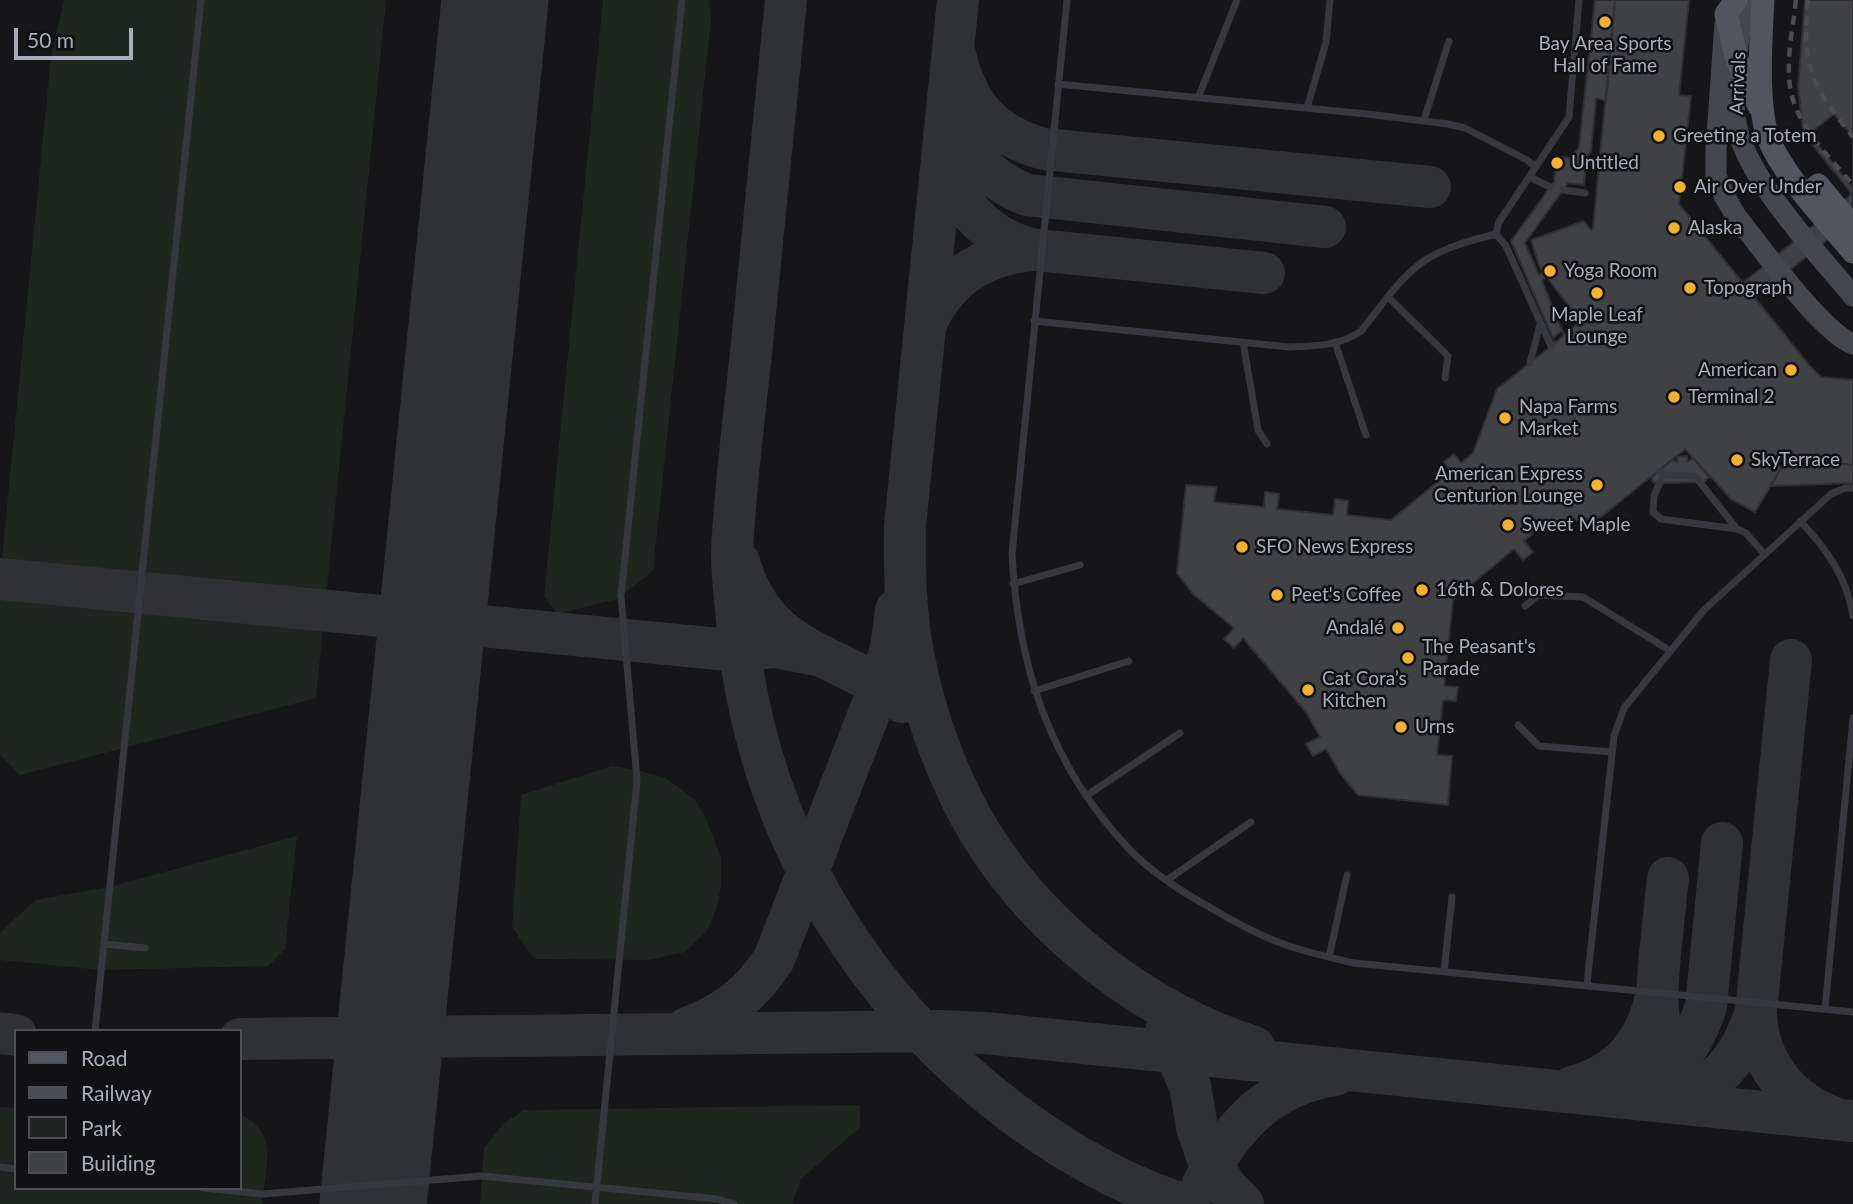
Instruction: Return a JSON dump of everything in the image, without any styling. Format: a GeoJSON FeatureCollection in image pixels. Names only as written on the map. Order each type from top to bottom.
{"type":"FeatureCollection","features":[{"type":"Feature","properties":{"kind":"main road"},"geometry":{"type":"LineString","coordinates":[[1733,4],[1737,60],[1762,112],[1768,138],[1780,162],[1853,253]]}},
{"type":"Feature","properties":{"kind":"main road"},"geometry":{"type":"LineString","coordinates":[[1733,4],[1716,150],[1716,177],[1736,216],[1818,317],[1835,334],[1853,344]]}},
{"type":"Feature","properties":{"kind":"main road","name":"Arrivals"},"geometry":{"type":"LineString","coordinates":[[1733,4],[1735,118],[1744,150],[1770,193],[1853,296]]}},
{"type":"Feature","properties":{"kind":"main road"},"geometry":{"type":"LineString","coordinates":[[1762,112],[1768,4]]}},
{"type":"Feature","properties":{"kind":"main road","name":"Arrivals"},"geometry":{"type":"LineString","coordinates":[[1768,4],[1770,85],[1775,122],[1795,156],[1853,227]]}},
{"type":"Feature","properties":{"kind":"lane"},"geometry":{"type":"LineString","coordinates":[[95,1029],[201,0]]}},
{"type":"Feature","properties":{"kind":"lane"},"geometry":{"type":"LineString","coordinates":[[595,1204],[637,780],[621,596],[682,0]]}},
{"type":"Feature","properties":{"kind":"lane"},"geometry":{"type":"LineString","coordinates":[[1066,0],[1012,554],[1020,635],[1034,691],[1052,737],[1086,796],[1130,850],[1167,880],[1237,923],[1290,947],[1354,963],[1853,1012]]}},
{"type":"Feature","properties":{"kind":"lane"},"geometry":{"type":"LineString","coordinates":[[1198,98],[1237,0]]}},
{"type":"Feature","properties":{"kind":"lane"},"geometry":{"type":"LineString","coordinates":[[1307,108],[1326,42],[1330,0]]}},
{"type":"Feature","properties":{"kind":"lane"},"geometry":{"type":"LineString","coordinates":[[1496,234],[1499,222],[1569,117],[1579,0]]}},
{"type":"Feature","properties":{"kind":"lane"},"geometry":{"type":"LineString","coordinates":[[1424,120],[1449,41]]}},
{"type":"Feature","properties":{"kind":"lane"},"geometry":{"type":"LineString","coordinates":[[1058,84],[1424,120],[1465,128],[1536,167]]}},
{"type":"Feature","properties":{"kind":"lane"},"geometry":{"type":"LineString","coordinates":[[1530,177],[1550,187]]}},
{"type":"Feature","properties":{"kind":"lane"},"geometry":{"type":"LineString","coordinates":[[1563,190],[1585,192]]}},
{"type":"Feature","properties":{"kind":"lane"},"geometry":{"type":"LineString","coordinates":[[1034,321],[1289,347],[1335,342],[1353,337],[1361,331],[1412,270],[1431,257],[1496,234]]}},
{"type":"Feature","properties":{"kind":"lane"},"geometry":{"type":"LineString","coordinates":[[1496,234],[1506,246],[1551,346]]}},
{"type":"Feature","properties":{"kind":"lane"},"geometry":{"type":"LineString","coordinates":[[1388,297],[1448,356],[1444,378]]}},
{"type":"Feature","properties":{"kind":"lane"},"geometry":{"type":"LineString","coordinates":[[1530,362],[1540,323]]}},
{"type":"Feature","properties":{"kind":"lane"},"geometry":{"type":"LineString","coordinates":[[1243,342],[1258,430],[1267,444]]}},
{"type":"Feature","properties":{"kind":"lane"},"geometry":{"type":"LineString","coordinates":[[1335,342],[1366,435]]}},
{"type":"Feature","properties":{"kind":"lane"},"geometry":{"type":"LineString","coordinates":[[1737,529],[1695,477],[1661,473],[1653,503],[1653,512],[1661,519],[1737,529],[1746,533],[1764,554]]}},
{"type":"Feature","properties":{"kind":"lane"},"geometry":{"type":"LineString","coordinates":[[1587,984],[1614,736],[1624,708],[1704,610],[1831,494],[1844,488],[1853,488]]}},
{"type":"Feature","properties":{"kind":"lane"},"geometry":{"type":"LineString","coordinates":[[1800,521],[1836,563],[1846,586],[1853,617]]}},
{"type":"Feature","properties":{"kind":"lane"},"geometry":{"type":"LineString","coordinates":[[1013,584],[1080,565]]}},
{"type":"Feature","properties":{"kind":"lane"},"geometry":{"type":"LineString","coordinates":[[1525,606],[1538,595],[1583,597],[1669,650]]}},
{"type":"Feature","properties":{"kind":"lane"},"geometry":{"type":"LineString","coordinates":[[1034,691],[1129,661]]}},
{"type":"Feature","properties":{"kind":"lane"},"geometry":{"type":"LineString","coordinates":[[1825,1009],[1853,718]]}},
{"type":"Feature","properties":{"kind":"lane"},"geometry":{"type":"LineString","coordinates":[[1518,725],[1539,746],[1612,752]]}},
{"type":"Feature","properties":{"kind":"lane"},"geometry":{"type":"LineString","coordinates":[[1086,796],[1180,733]]}},
{"type":"Feature","properties":{"kind":"lane"},"geometry":{"type":"LineString","coordinates":[[1167,880],[1251,822]]}},
{"type":"Feature","properties":{"kind":"lane"},"geometry":{"type":"LineString","coordinates":[[1329,957],[1347,874]]}},
{"type":"Feature","properties":{"kind":"lane"},"geometry":{"type":"LineString","coordinates":[[1444,971],[1452,897]]}},
{"type":"Feature","properties":{"kind":"lane"},"geometry":{"type":"LineString","coordinates":[[104,944],[145,948]]}},
{"type":"Feature","properties":{"kind":"lane"},"geometry":{"type":"LineString","coordinates":[[223,1190],[263,1194],[482,1176],[717,1199],[734,1204]]}},
{"type":"Feature","properties":{"kind":"green space"},"geometry":{"type":"Polygon","coordinates":[[[64,0],[386,0],[316,698],[20,775],[0,755],[0,578],[51,57],[64,0]]]}},
{"type":"Feature","properties":{"kind":"green space"},"geometry":{"type":"Polygon","coordinates":[[[603,0],[709,0],[711,19],[653,571],[617,599],[558,614],[544,597],[603,0]]]}},
{"type":"Feature","properties":{"kind":"green space"},"geometry":{"type":"Polygon","coordinates":[[[612,766],[666,778],[695,800],[705,816],[721,858],[721,887],[716,910],[707,931],[685,952],[649,960],[534,959],[512,927],[521,795],[612,766]]]}},
{"type":"Feature","properties":{"kind":"green space"},"geometry":{"type":"Polygon","coordinates":[[[297,836],[285,949],[268,966],[101,970],[0,960],[0,933],[35,900],[109,887],[297,836]]]}},
{"type":"Feature","properties":{"kind":"green space"},"geometry":{"type":"Polygon","coordinates":[[[860,1105],[860,1127],[801,1179],[792,1204],[480,1204],[484,1148],[503,1124],[524,1110],[860,1105]]]}},
{"type":"Feature","properties":{"kind":"green space"},"geometry":{"type":"Polygon","coordinates":[[[0,1107],[14,1108],[14,1190],[242,1190],[242,1115],[252,1122],[265,1141],[267,1165],[262,1204],[0,1204],[0,1107]]]}},
{"type":"Feature","properties":{"kind":"building"},"geometry":{"type":"Polygon","coordinates":[[[1595,0],[1615,0],[1606,101],[1596,98],[1591,151],[1586,158],[1584,185],[1568,183],[1525,243],[1539,275],[1543,272],[1547,276],[1542,281],[1564,335],[1555,343],[1511,241],[1554,182],[1556,156],[1571,158],[1579,147],[1595,0]]]}},
{"type":"Feature","properties":{"kind":"building","name":"Terminal 2"},"geometry":{"type":"Polygon","coordinates":[[[1615,0],[1689,0],[1679,95],[1691,96],[1679,204],[1809,365],[1821,377],[1853,380],[1853,465],[1776,455],[1774,458],[1781,468],[1755,512],[1731,499],[1685,449],[1601,517],[1541,526],[1524,541],[1533,552],[1523,560],[1514,549],[1453,600],[1444,686],[1458,687],[1456,701],[1443,700],[1437,755],[1452,756],[1448,805],[1358,795],[1340,773],[1326,749],[1313,756],[1306,744],[1320,737],[1306,712],[1243,638],[1234,648],[1224,639],[1234,628],[1193,594],[1177,573],[1186,485],[1216,487],[1214,502],[1264,507],[1265,492],[1279,494],[1277,509],[1333,515],[1335,499],[1348,501],[1347,515],[1391,520],[1451,471],[1444,462],[1454,454],[1461,463],[1473,453],[1497,389],[1555,343],[1553,338],[1562,330],[1564,335],[1580,321],[1540,268],[1531,240],[1584,221],[1593,229],[1615,0]]]}},
{"type":"Feature","properties":{"kind":"building"},"geometry":{"type":"Polygon","coordinates":[[[1805,0],[1853,0],[1853,195],[1803,129],[1798,87],[1805,0]]]}},
{"type":"Feature","properties":{"kind":"building"},"geometry":{"type":"Polygon","coordinates":[[[1834,114],[1853,137],[1853,188],[1809,134],[1834,114]]]}},
{"type":"Feature","properties":{"kind":"building"},"geometry":{"type":"Polygon","coordinates":[[[1852,194],[1853,219],[1755,298],[1743,283],[1852,194]]]}},
{"type":"Feature","properties":{"kind":"building"},"geometry":{"type":"Polygon","coordinates":[[[1687,456],[1687,462],[1693,458],[1709,477],[1704,482],[1654,483],[1651,478],[1672,460],[1678,462],[1677,457],[1687,456]]]}},
{"type":"Feature","properties":{"kind":"building"},"geometry":{"type":"Polygon","coordinates":[[[1820,462],[1853,465],[1853,483],[1771,486],[1781,468],[1820,462]]]}},
{"type":"Feature","properties":{"kind":"taxiway"},"geometry":{"type":"LineString","coordinates":[[786,0],[732,553],[742,669],[754,727],[771,784],[819,893],[850,943],[886,991],[926,1036],[981,1088],[1044,1135],[1111,1175],[1182,1204]]}},
{"type":"Feature","properties":{"kind":"taxiway"},"geometry":{"type":"LineString","coordinates":[[958,0],[905,526],[909,625],[925,703],[940,750],[970,816],[1007,871],[1035,905],[1100,965],[1136,990],[1174,1013],[1254,1047]]}},
{"type":"Feature","properties":{"kind":"taxiway"},"geometry":{"type":"LineString","coordinates":[[955,54],[967,89],[984,116],[1010,136],[1044,149],[1430,187]]}},
{"type":"Feature","properties":{"kind":"taxiway"},"geometry":{"type":"LineString","coordinates":[[951,106],[960,136],[977,161],[1000,180],[1027,195],[1325,227]]}},
{"type":"Feature","properties":{"kind":"taxiway"},"geometry":{"type":"LineString","coordinates":[[945,156],[956,190],[976,218],[989,229],[1020,245],[1037,250],[1264,273]]}},
{"type":"Feature","properties":{"kind":"taxiway"},"geometry":{"type":"LineString","coordinates":[[927,322],[945,292],[971,270],[1002,256],[1037,250]]}},
{"type":"Feature","properties":{"kind":"taxiway"},"geometry":{"type":"LineString","coordinates":[[739,562],[751,593],[766,616],[785,634],[806,648],[878,685],[902,702]]}},
{"type":"Feature","properties":{"kind":"taxiway"},"geometry":{"type":"LineString","coordinates":[[0,579],[739,651],[775,647],[816,655]]}},
{"type":"Feature","properties":{"kind":"taxiway"},"geometry":{"type":"LineString","coordinates":[[687,1028],[714,1016],[737,1001],[757,982],[774,959],[880,685],[891,648],[896,610]]}},
{"type":"Feature","properties":{"kind":"taxiway"},"geometry":{"type":"LineString","coordinates":[[1663,1099],[1697,1089],[1723,1070],[1742,1044],[1756,1011],[1791,660]]}},
{"type":"Feature","properties":{"kind":"taxiway"},"geometry":{"type":"LineString","coordinates":[[1620,1093],[1651,1082],[1664,1073],[1694,1036],[1706,1006],[1722,843]]}},
{"type":"Feature","properties":{"kind":"taxiway"},"geometry":{"type":"LineString","coordinates":[[1668,878],[1658,1006],[1663,1040],[1679,1070],[1692,1084]]}},
{"type":"Feature","properties":{"kind":"taxiway"},"geometry":{"type":"LineString","coordinates":[[1572,1087],[1604,1074],[1628,1055],[1645,1029],[1656,997]]}},
{"type":"Feature","properties":{"kind":"taxiway"},"geometry":{"type":"LineString","coordinates":[[1756,1011],[1762,1046],[1777,1076],[1801,1100],[1832,1117]]}},
{"type":"Feature","properties":{"kind":"taxiway"},"geometry":{"type":"LineString","coordinates":[[242,1039],[939,1031],[985,1033],[1853,1121]]}},
{"type":"Feature","properties":{"kind":"taxiway"},"geometry":{"type":"LineString","coordinates":[[1166,1032],[1190,1086],[1197,1128],[1207,1156],[1226,1187],[1243,1204]]}},
{"type":"Feature","properties":{"kind":"taxiway"},"geometry":{"type":"LineString","coordinates":[[0,1033],[14,1035]]}},
{"type":"Feature","properties":{"kind":"taxiway"},"geometry":{"type":"LineString","coordinates":[[1203,1184],[1226,1144],[1255,1112],[1290,1088],[1335,1075]]}},
{"type":"Feature","properties":{"kind":"runway"},"geometry":{"type":"LineString","coordinates":[[373,1204],[495,0]]}},
{"type":"Feature","properties":{"kind":"railway"},"geometry":{"type":"LineString","coordinates":[[1796,0],[1789,65],[1793,100],[1814,139],[1853,185]]}},
{"type":"Feature","properties":{"kind":"railway"},"geometry":{"type":"LineString","coordinates":[[1808,0],[1806,42],[1812,75],[1828,104],[1853,137]]}},
{"type":"Feature","properties":{"kind":"place","name":"Bay Area Sports Hall of Fame"},"geometry":{"type":"Point","coordinates":[1605,22]}},
{"type":"Feature","properties":{"kind":"place","name":"Greeting a Totem"},"geometry":{"type":"Point","coordinates":[1659,136]}},
{"type":"Feature","properties":{"kind":"place","name":"Untitled"},"geometry":{"type":"Point","coordinates":[1557,163]}},
{"type":"Feature","properties":{"kind":"place","name":"Air Over Under"},"geometry":{"type":"Point","coordinates":[1680,187]}},
{"type":"Feature","properties":{"kind":"place","name":"Alaska"},"geometry":{"type":"Point","coordinates":[1674,228]}},
{"type":"Feature","properties":{"kind":"place","name":"Yoga Room"},"geometry":{"type":"Point","coordinates":[1550,271]}},
{"type":"Feature","properties":{"kind":"place","name":"Topograph"},"geometry":{"type":"Point","coordinates":[1690,288]}},
{"type":"Feature","properties":{"kind":"place","name":"Maple Leaf Lounge"},"geometry":{"type":"Point","coordinates":[1597,293]}},
{"type":"Feature","properties":{"kind":"place","name":"American"},"geometry":{"type":"Point","coordinates":[1791,370]}},
{"type":"Feature","properties":{"kind":"place","name":"Terminal 2"},"geometry":{"type":"Point","coordinates":[1674,397]}},
{"type":"Feature","properties":{"kind":"place","name":"Napa Farms Market"},"geometry":{"type":"Point","coordinates":[1505,418]}},
{"type":"Feature","properties":{"kind":"place","name":"SkyTerrace"},"geometry":{"type":"Point","coordinates":[1737,460]}},
{"type":"Feature","properties":{"kind":"place","name":"American Express Centurion Lounge"},"geometry":{"type":"Point","coordinates":[1597,485]}},
{"type":"Feature","properties":{"kind":"place","name":"Sweet Maple"},"geometry":{"type":"Point","coordinates":[1508,525]}},
{"type":"Feature","properties":{"kind":"place","name":"SFO News Express"},"geometry":{"type":"Point","coordinates":[1242,547]}},
{"type":"Feature","properties":{"kind":"place","name":"16th & Dolores"},"geometry":{"type":"Point","coordinates":[1422,590]}},
{"type":"Feature","properties":{"kind":"place","name":"Peet's Coffee"},"geometry":{"type":"Point","coordinates":[1277,595]}},
{"type":"Feature","properties":{"kind":"place","name":"Andalé"},"geometry":{"type":"Point","coordinates":[1398,628]}},
{"type":"Feature","properties":{"kind":"place","name":"The Peasant's Parade"},"geometry":{"type":"Point","coordinates":[1408,658]}},
{"type":"Feature","properties":{"kind":"place","name":"Cat Cora’s Kitchen"},"geometry":{"type":"Point","coordinates":[1308,690]}},
{"type":"Feature","properties":{"kind":"place","name":"Urns"},"geometry":{"type":"Point","coordinates":[1401,727]}}]}
